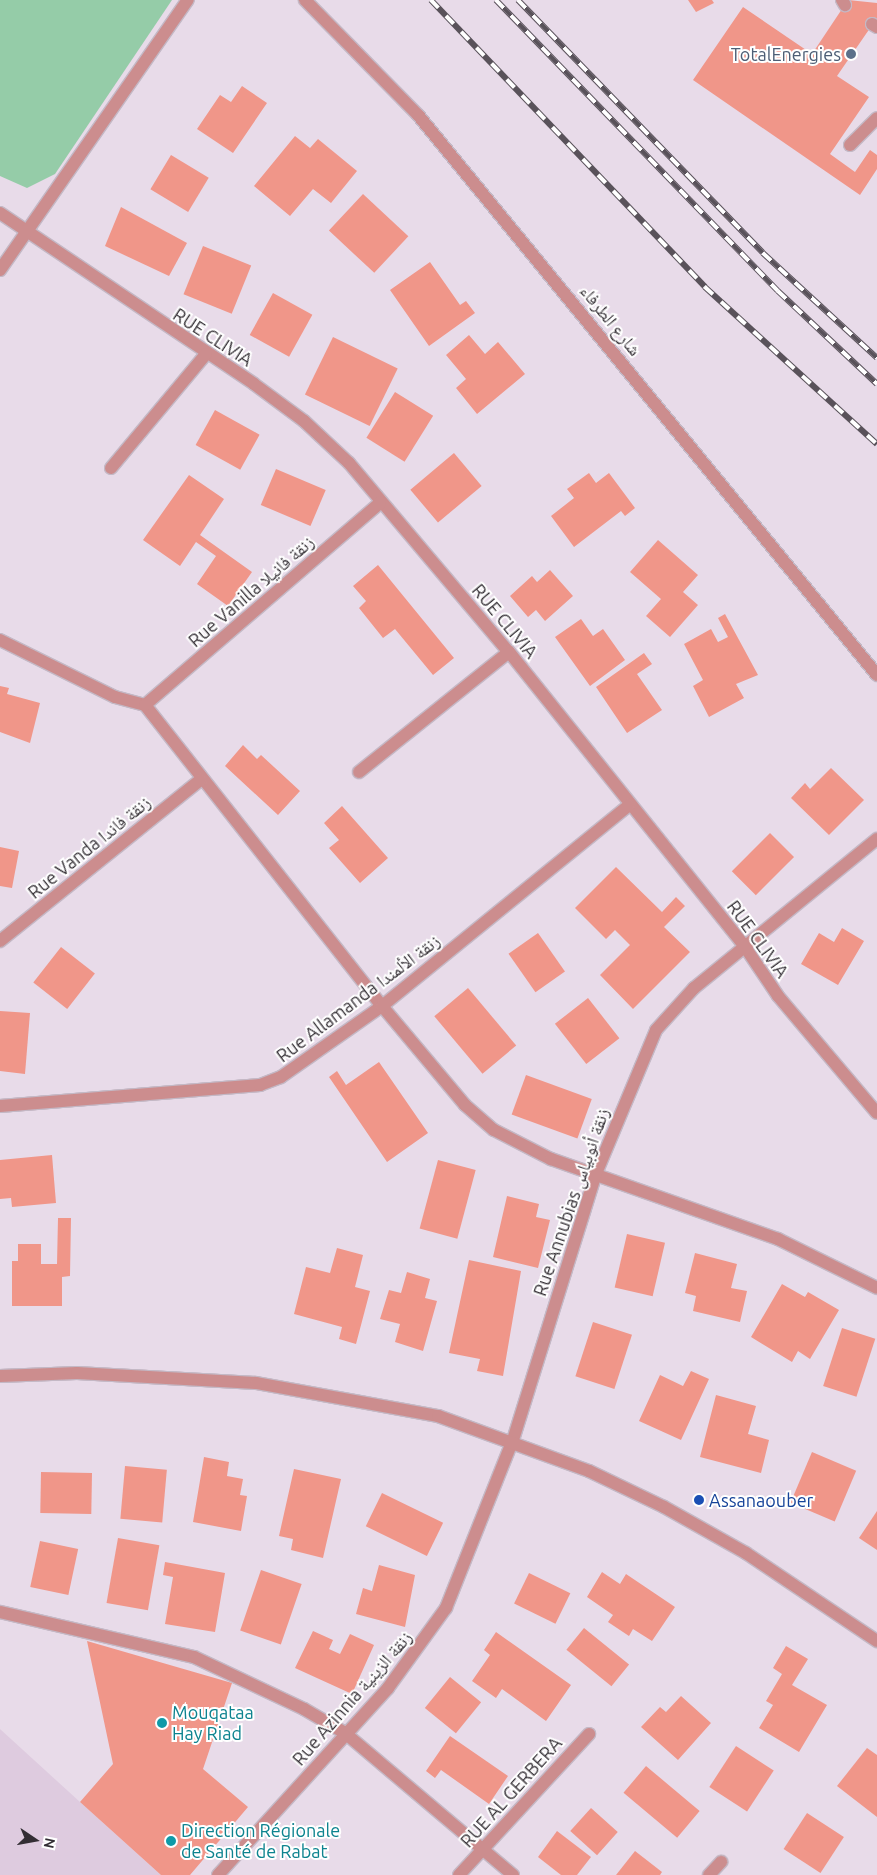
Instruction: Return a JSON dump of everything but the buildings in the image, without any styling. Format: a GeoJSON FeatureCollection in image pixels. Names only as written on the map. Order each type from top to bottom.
{"type":"FeatureCollection","features":[{"type":"Feature","properties":{"kind":"street"},"geometry":{"type":"LineString","coordinates":[[0,270],[28,234],[188,0]]}},
{"type":"Feature","properties":{"kind":"street","name":"شارع الطرفاء"},"geometry":{"type":"LineString","coordinates":[[305,0],[418,115],[877,675]]}},
{"type":"Feature","properties":{"kind":"street"},"geometry":{"type":"LineString","coordinates":[[850,145],[877,118]]}},
{"type":"Feature","properties":{"kind":"street","name":"RUE CLIVIA"},"geometry":{"type":"LineString","coordinates":[[0,214],[304,422],[349,463],[380,503],[509,652],[628,805],[745,947],[784,1004],[877,1113]]}},
{"type":"Feature","properties":{"kind":"street"},"geometry":{"type":"LineString","coordinates":[[111,468],[206,354]]}},
{"type":"Feature","properties":{"kind":"street","name":"Rue Vanilla زنقة فانيلا"},"geometry":{"type":"LineString","coordinates":[[145,706],[380,503]]}},
{"type":"Feature","properties":{"kind":"street"},"geometry":{"type":"LineString","coordinates":[[0,640],[115,698],[145,706],[200,780],[382,1006],[464,1105],[494,1130],[595,1176],[778,1239],[877,1288]]}},
{"type":"Feature","properties":{"kind":"street"},"geometry":{"type":"LineString","coordinates":[[359,772],[509,652]]}},
{"type":"Feature","properties":{"kind":"street","name":"Rue Vanda زنقة فاندا"},"geometry":{"type":"LineString","coordinates":[[0,942],[200,780]]}},
{"type":"Feature","properties":{"kind":"street","name":"Rue Allamanda زنقة الألمندا"},"geometry":{"type":"LineString","coordinates":[[0,1106],[260,1086],[298,1067],[382,1006],[628,805]]}},
{"type":"Feature","properties":{"kind":"street","name":"Rue Annubias زنقة أنوبياس"},"geometry":{"type":"LineString","coordinates":[[513,1440],[595,1176],[656,1030],[694,988],[877,839]]}},
{"type":"Feature","properties":{"kind":"street"},"geometry":{"type":"LineString","coordinates":[[0,1376],[77,1373],[256,1383],[438,1416],[513,1440],[664,1508],[746,1553],[877,1641]]}},
{"type":"Feature","properties":{"kind":"street","name":"Rue Azinnia زنقة الزينية"},"geometry":{"type":"LineString","coordinates":[[218,1875],[422,1647],[446,1608],[513,1440]]}},
{"type":"Feature","properties":{"kind":"street"},"geometry":{"type":"LineString","coordinates":[[0,1612],[194,1657],[246,1679],[345,1733],[513,1875]]}},
{"type":"Feature","properties":{"kind":"street","name":"RUE AL GERBERA"},"geometry":{"type":"LineString","coordinates":[[459,1875],[589,1734]]}},
{"type":"Feature","properties":{"kind":"street"},"geometry":{"type":"LineString","coordinates":[[709,1875],[721,1862]]}},
{"type":"Feature","properties":{"kind":"shaded area"},"geometry":{"type":"Polygon","coordinates":[[[0,1729],[80,1802],[161,1875],[0,1875],[0,1729]]]}},
{"type":"Feature","properties":{"kind":"green space"},"geometry":{"type":"Polygon","coordinates":[[[0,0],[172,0],[55,174],[27,188],[0,176],[0,0]]]}},
{"type":"Feature","properties":{"kind":"railway"},"geometry":{"type":"LineString","coordinates":[[431,0],[705,287],[877,444]]}},
{"type":"Feature","properties":{"kind":"railway"},"geometry":{"type":"LineString","coordinates":[[496,0],[778,291],[877,384]]}},
{"type":"Feature","properties":{"kind":"railway"},"geometry":{"type":"LineString","coordinates":[[518,0],[763,253],[877,358]]}},
{"type":"Feature","properties":{"kind":"place","name":"TotalEnergies"},"geometry":{"type":"Point","coordinates":[851,54]}},
{"type":"Feature","properties":{"kind":"place","name":"Assanaouber"},"geometry":{"type":"Point","coordinates":[699,1500]}},
{"type":"Feature","properties":{"kind":"place","name":"Mouqataa Hay Riad"},"geometry":{"type":"Point","coordinates":[162,1723]}},
{"type":"Feature","properties":{"kind":"place","name":"Direction Régionale de Santé de Rabat"},"geometry":{"type":"Point","coordinates":[171,1841]}}]}
